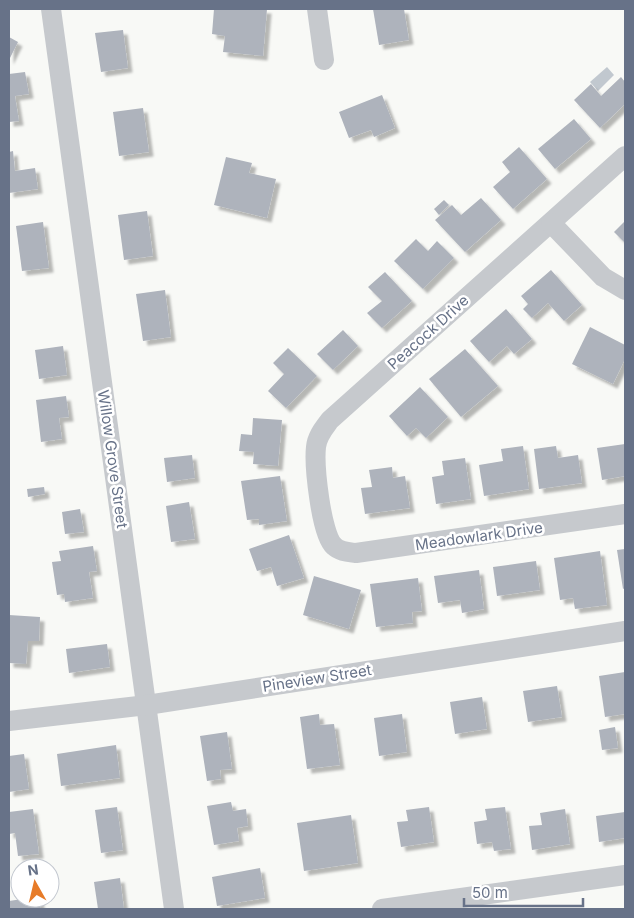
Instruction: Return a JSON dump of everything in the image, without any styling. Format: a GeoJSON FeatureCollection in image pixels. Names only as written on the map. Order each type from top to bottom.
{"type":"FeatureCollection","features":[{"type":"Feature","properties":{"kind":"street","name":"Willow Grove Street"},"geometry":{"type":"LineString","coordinates":[[51,9],[174,909]]}},
{"type":"Feature","properties":{"kind":"street"},"geometry":{"type":"LineString","coordinates":[[317,9],[324,60]]}},
{"type":"Feature","properties":{"kind":"street","name":"Peacock Drive"},"geometry":{"type":"LineString","coordinates":[[333,546],[327,535],[319,493],[316,448],[318,438],[330,420],[625,156]]}},
{"type":"Feature","properties":{"kind":"street"},"geometry":{"type":"LineString","coordinates":[[550,223],[603,277],[625,290]]}},
{"type":"Feature","properties":{"kind":"street","name":"Meadowlark Drive"},"geometry":{"type":"LineString","coordinates":[[333,546],[342,551],[356,553],[625,514]]}},
{"type":"Feature","properties":{"kind":"street","name":"Pineview Street"},"geometry":{"type":"LineString","coordinates":[[9,721],[147,705],[625,631]]}},
{"type":"Feature","properties":{"kind":"street"},"geometry":{"type":"LineString","coordinates":[[382,909],[625,875]]}},
{"type":"Feature","properties":{"kind":"shaded area"},"geometry":{"type":"Polygon","coordinates":[[[607,67],[614,75],[598,91],[590,82],[607,67]]]}},
{"type":"Feature","properties":{"kind":"building"},"geometry":{"type":"Polygon","coordinates":[[[214,9],[267,9],[263,56],[223,52],[225,36],[212,34],[214,9]]]}},
{"type":"Feature","properties":{"kind":"building"},"geometry":{"type":"Polygon","coordinates":[[[373,9],[404,9],[409,40],[379,45],[373,9]]]}},
{"type":"Feature","properties":{"kind":"building"},"geometry":{"type":"Polygon","coordinates":[[[123,30],[128,68],[101,72],[95,33],[123,30]]]}},
{"type":"Feature","properties":{"kind":"building"},"geometry":{"type":"Polygon","coordinates":[[[9,37],[18,42],[9,60],[9,37]]]}},
{"type":"Feature","properties":{"kind":"building"},"geometry":{"type":"Polygon","coordinates":[[[25,72],[29,94],[15,96],[19,121],[9,122],[9,74],[25,72]]]}},
{"type":"Feature","properties":{"kind":"building"},"geometry":{"type":"Polygon","coordinates":[[[621,77],[625,82],[625,104],[600,128],[574,100],[591,84],[601,96],[621,77]]]}},
{"type":"Feature","properties":{"kind":"building"},"geometry":{"type":"Polygon","coordinates":[[[382,95],[395,128],[374,137],[371,130],[349,138],[339,112],[382,95]]]}},
{"type":"Feature","properties":{"kind":"building"},"geometry":{"type":"Polygon","coordinates":[[[143,108],[149,152],[119,156],[113,112],[143,108]]]}},
{"type":"Feature","properties":{"kind":"building"},"geometry":{"type":"Polygon","coordinates":[[[574,119],[591,139],[555,169],[538,149],[574,119]]]}},
{"type":"Feature","properties":{"kind":"building"},"geometry":{"type":"Polygon","coordinates":[[[519,147],[547,179],[513,209],[493,187],[510,172],[502,162],[519,147]]]}},
{"type":"Feature","properties":{"kind":"building"},"geometry":{"type":"Polygon","coordinates":[[[13,151],[15,171],[35,168],[38,189],[9,193],[9,152],[13,151]]]}},
{"type":"Feature","properties":{"kind":"building"},"geometry":{"type":"Polygon","coordinates":[[[226,157],[252,163],[249,173],[276,179],[267,218],[214,205],[226,157]]]}},
{"type":"Feature","properties":{"kind":"building"},"geometry":{"type":"Polygon","coordinates":[[[481,198],[501,220],[465,252],[435,220],[452,205],[461,215],[481,198]]]}},
{"type":"Feature","properties":{"kind":"building"},"geometry":{"type":"Polygon","coordinates":[[[444,200],[449,205],[439,215],[434,209],[444,200]]]}},
{"type":"Feature","properties":{"kind":"building"},"geometry":{"type":"Polygon","coordinates":[[[147,211],[153,256],[124,260],[118,215],[147,211]]]}},
{"type":"Feature","properties":{"kind":"building"},"geometry":{"type":"Polygon","coordinates":[[[625,221],[625,243],[614,232],[625,221]]]}},
{"type":"Feature","properties":{"kind":"building"},"geometry":{"type":"Polygon","coordinates":[[[43,222],[49,268],[22,271],[16,226],[43,222]]]}},
{"type":"Feature","properties":{"kind":"building"},"geometry":{"type":"Polygon","coordinates":[[[416,239],[428,251],[437,241],[454,258],[423,289],[394,261],[416,239]]]}},
{"type":"Feature","properties":{"kind":"building"},"geometry":{"type":"Polygon","coordinates":[[[551,270],[582,305],[564,321],[548,303],[532,318],[523,309],[528,304],[521,296],[551,270]]]}},
{"type":"Feature","properties":{"kind":"building"},"geometry":{"type":"Polygon","coordinates":[[[385,272],[412,301],[382,328],[367,313],[382,301],[368,287],[385,272]]]}},
{"type":"Feature","properties":{"kind":"building"},"geometry":{"type":"Polygon","coordinates":[[[165,290],[171,337],[143,341],[136,294],[165,290]]]}},
{"type":"Feature","properties":{"kind":"building"},"geometry":{"type":"Polygon","coordinates":[[[506,309],[532,339],[514,354],[507,346],[489,362],[470,341],[506,309]]]}},
{"type":"Feature","properties":{"kind":"building"},"geometry":{"type":"Polygon","coordinates":[[[590,327],[625,345],[625,359],[613,384],[572,364],[590,327]]]}},
{"type":"Feature","properties":{"kind":"building"},"geometry":{"type":"Polygon","coordinates":[[[343,330],[358,346],[333,370],[317,354],[343,330]]]}},
{"type":"Feature","properties":{"kind":"building"},"geometry":{"type":"Polygon","coordinates":[[[63,346],[67,375],[39,379],[35,350],[63,346]]]}},
{"type":"Feature","properties":{"kind":"building"},"geometry":{"type":"Polygon","coordinates":[[[288,348],[317,376],[286,408],[268,391],[284,374],[273,363],[288,348]]]}},
{"type":"Feature","properties":{"kind":"building"},"geometry":{"type":"Polygon","coordinates":[[[465,349],[498,386],[461,417],[429,379],[465,349]]]}},
{"type":"Feature","properties":{"kind":"building"},"geometry":{"type":"Polygon","coordinates":[[[420,387],[448,417],[426,438],[416,428],[407,436],[389,416],[420,387]]]}},
{"type":"Feature","properties":{"kind":"building"},"geometry":{"type":"Polygon","coordinates":[[[66,396],[69,417],[59,418],[62,439],[41,442],[36,400],[66,396]]]}},
{"type":"Feature","properties":{"kind":"building"},"geometry":{"type":"Polygon","coordinates":[[[253,418],[282,420],[278,466],[253,464],[254,452],[239,451],[241,434],[252,435],[253,418]]]}},
{"type":"Feature","properties":{"kind":"building"},"geometry":{"type":"Polygon","coordinates":[[[625,444],[625,476],[602,480],[597,448],[625,444]]]}},
{"type":"Feature","properties":{"kind":"building"},"geometry":{"type":"Polygon","coordinates":[[[523,446],[529,489],[484,496],[479,465],[503,461],[501,449],[523,446]]]}},
{"type":"Feature","properties":{"kind":"building"},"geometry":{"type":"Polygon","coordinates":[[[556,446],[558,458],[578,455],[582,483],[539,489],[534,449],[556,446]]]}},
{"type":"Feature","properties":{"kind":"building"},"geometry":{"type":"Polygon","coordinates":[[[192,455],[195,478],[167,482],[164,458],[192,455]]]}},
{"type":"Feature","properties":{"kind":"building"},"geometry":{"type":"Polygon","coordinates":[[[465,458],[471,499],[436,504],[432,477],[444,475],[442,461],[465,458]]]}},
{"type":"Feature","properties":{"kind":"building"},"geometry":{"type":"Polygon","coordinates":[[[392,467],[393,478],[405,476],[410,508],[365,514],[361,488],[372,487],[369,470],[392,467]]]}},
{"type":"Feature","properties":{"kind":"building"},"geometry":{"type":"Polygon","coordinates":[[[280,476],[287,521],[259,525],[259,519],[247,520],[241,481],[280,476]]]}},
{"type":"Feature","properties":{"kind":"building"},"geometry":{"type":"Polygon","coordinates":[[[44,487],[45,494],[28,497],[27,489],[44,487]]]}},
{"type":"Feature","properties":{"kind":"building"},"geometry":{"type":"Polygon","coordinates":[[[189,502],[195,539],[171,542],[166,506],[189,502]]]}},
{"type":"Feature","properties":{"kind":"building"},"geometry":{"type":"Polygon","coordinates":[[[80,509],[84,532],[65,534],[62,512],[80,509]]]}},
{"type":"Feature","properties":{"kind":"building"},"geometry":{"type":"Polygon","coordinates":[[[289,535],[304,578],[277,586],[271,567],[257,571],[249,549],[289,535]]]}},
{"type":"Feature","properties":{"kind":"building"},"geometry":{"type":"Polygon","coordinates":[[[93,546],[97,571],[89,572],[93,598],[65,602],[64,594],[57,595],[52,562],[61,561],[59,551],[93,546]]]}},
{"type":"Feature","properties":{"kind":"building"},"geometry":{"type":"Polygon","coordinates":[[[625,549],[625,588],[623,589],[617,550],[625,549]]]}},
{"type":"Feature","properties":{"kind":"building"},"geometry":{"type":"Polygon","coordinates":[[[600,551],[607,605],[575,609],[573,598],[560,600],[554,558],[600,551]]]}},
{"type":"Feature","properties":{"kind":"building"},"geometry":{"type":"Polygon","coordinates":[[[536,561],[540,590],[497,596],[493,567],[536,561]]]}},
{"type":"Feature","properties":{"kind":"building"},"geometry":{"type":"Polygon","coordinates":[[[479,570],[484,609],[462,613],[460,600],[438,603],[434,576],[479,570]]]}},
{"type":"Feature","properties":{"kind":"building"},"geometry":{"type":"Polygon","coordinates":[[[314,576],[361,590],[349,629],[303,615],[314,576]]]}},
{"type":"Feature","properties":{"kind":"building"},"geometry":{"type":"Polygon","coordinates":[[[418,578],[422,611],[412,612],[413,623],[376,627],[370,584],[418,578]]]}},
{"type":"Feature","properties":{"kind":"building"},"geometry":{"type":"Polygon","coordinates":[[[9,615],[40,617],[39,641],[28,641],[26,664],[9,663],[9,615]]]}},
{"type":"Feature","properties":{"kind":"building"},"geometry":{"type":"Polygon","coordinates":[[[107,644],[110,667],[69,673],[66,649],[107,644]]]}},
{"type":"Feature","properties":{"kind":"building"},"geometry":{"type":"Polygon","coordinates":[[[625,672],[625,714],[605,717],[599,676],[625,672]]]}},
{"type":"Feature","properties":{"kind":"building"},"geometry":{"type":"Polygon","coordinates":[[[557,686],[562,717],[528,722],[523,691],[557,686]]]}},
{"type":"Feature","properties":{"kind":"building"},"geometry":{"type":"Polygon","coordinates":[[[482,697],[487,729],[455,734],[450,702],[482,697]]]}},
{"type":"Feature","properties":{"kind":"building"},"geometry":{"type":"Polygon","coordinates":[[[319,714],[320,725],[334,724],[340,765],[307,769],[300,717],[319,714]]]}},
{"type":"Feature","properties":{"kind":"building"},"geometry":{"type":"Polygon","coordinates":[[[402,714],[407,752],[379,756],[374,718],[402,714]]]}},
{"type":"Feature","properties":{"kind":"building"},"geometry":{"type":"Polygon","coordinates":[[[615,727],[618,748],[602,750],[599,730],[615,727]]]}},
{"type":"Feature","properties":{"kind":"building"},"geometry":{"type":"Polygon","coordinates":[[[227,732],[232,769],[220,770],[221,779],[207,781],[200,736],[227,732]]]}},
{"type":"Feature","properties":{"kind":"building"},"geometry":{"type":"Polygon","coordinates":[[[116,745],[120,778],[61,786],[57,754],[116,745]]]}},
{"type":"Feature","properties":{"kind":"building"},"geometry":{"type":"Polygon","coordinates":[[[24,754],[29,789],[9,792],[9,756],[24,754]]]}},
{"type":"Feature","properties":{"kind":"building"},"geometry":{"type":"Polygon","coordinates":[[[231,802],[233,811],[246,809],[248,826],[237,828],[239,841],[214,845],[207,806],[231,802]]]}},
{"type":"Feature","properties":{"kind":"building"},"geometry":{"type":"Polygon","coordinates":[[[117,807],[123,850],[101,853],[95,810],[117,807]]]}},
{"type":"Feature","properties":{"kind":"building"},"geometry":{"type":"Polygon","coordinates":[[[429,807],[434,842],[401,847],[397,822],[408,821],[406,810],[429,807]]]}},
{"type":"Feature","properties":{"kind":"building"},"geometry":{"type":"Polygon","coordinates":[[[505,807],[511,849],[494,851],[492,842],[477,844],[474,822],[487,820],[485,809],[505,807]]]}},
{"type":"Feature","properties":{"kind":"building"},"geometry":{"type":"Polygon","coordinates":[[[33,809],[39,854],[18,856],[15,833],[9,834],[9,812],[33,809]]]}},
{"type":"Feature","properties":{"kind":"building"},"geometry":{"type":"Polygon","coordinates":[[[565,809],[570,844],[532,850],[529,826],[542,825],[540,813],[565,809]]]}},
{"type":"Feature","properties":{"kind":"building"},"geometry":{"type":"Polygon","coordinates":[[[625,812],[625,838],[599,842],[596,816],[625,812]]]}},
{"type":"Feature","properties":{"kind":"building"},"geometry":{"type":"Polygon","coordinates":[[[351,815],[358,863],[304,871],[297,823],[351,815]]]}},
{"type":"Feature","properties":{"kind":"building"},"geometry":{"type":"Polygon","coordinates":[[[260,868],[265,898],[217,906],[212,877],[260,868]]]}},
{"type":"Feature","properties":{"kind":"building"},"geometry":{"type":"Polygon","coordinates":[[[120,878],[124,909],[98,909],[94,882],[120,878]]]}},
{"type":"Feature","properties":{"kind":"building"},"geometry":{"type":"Polygon","coordinates":[[[9,901],[10,908],[41,909],[10,909],[9,901]]]}}]}
